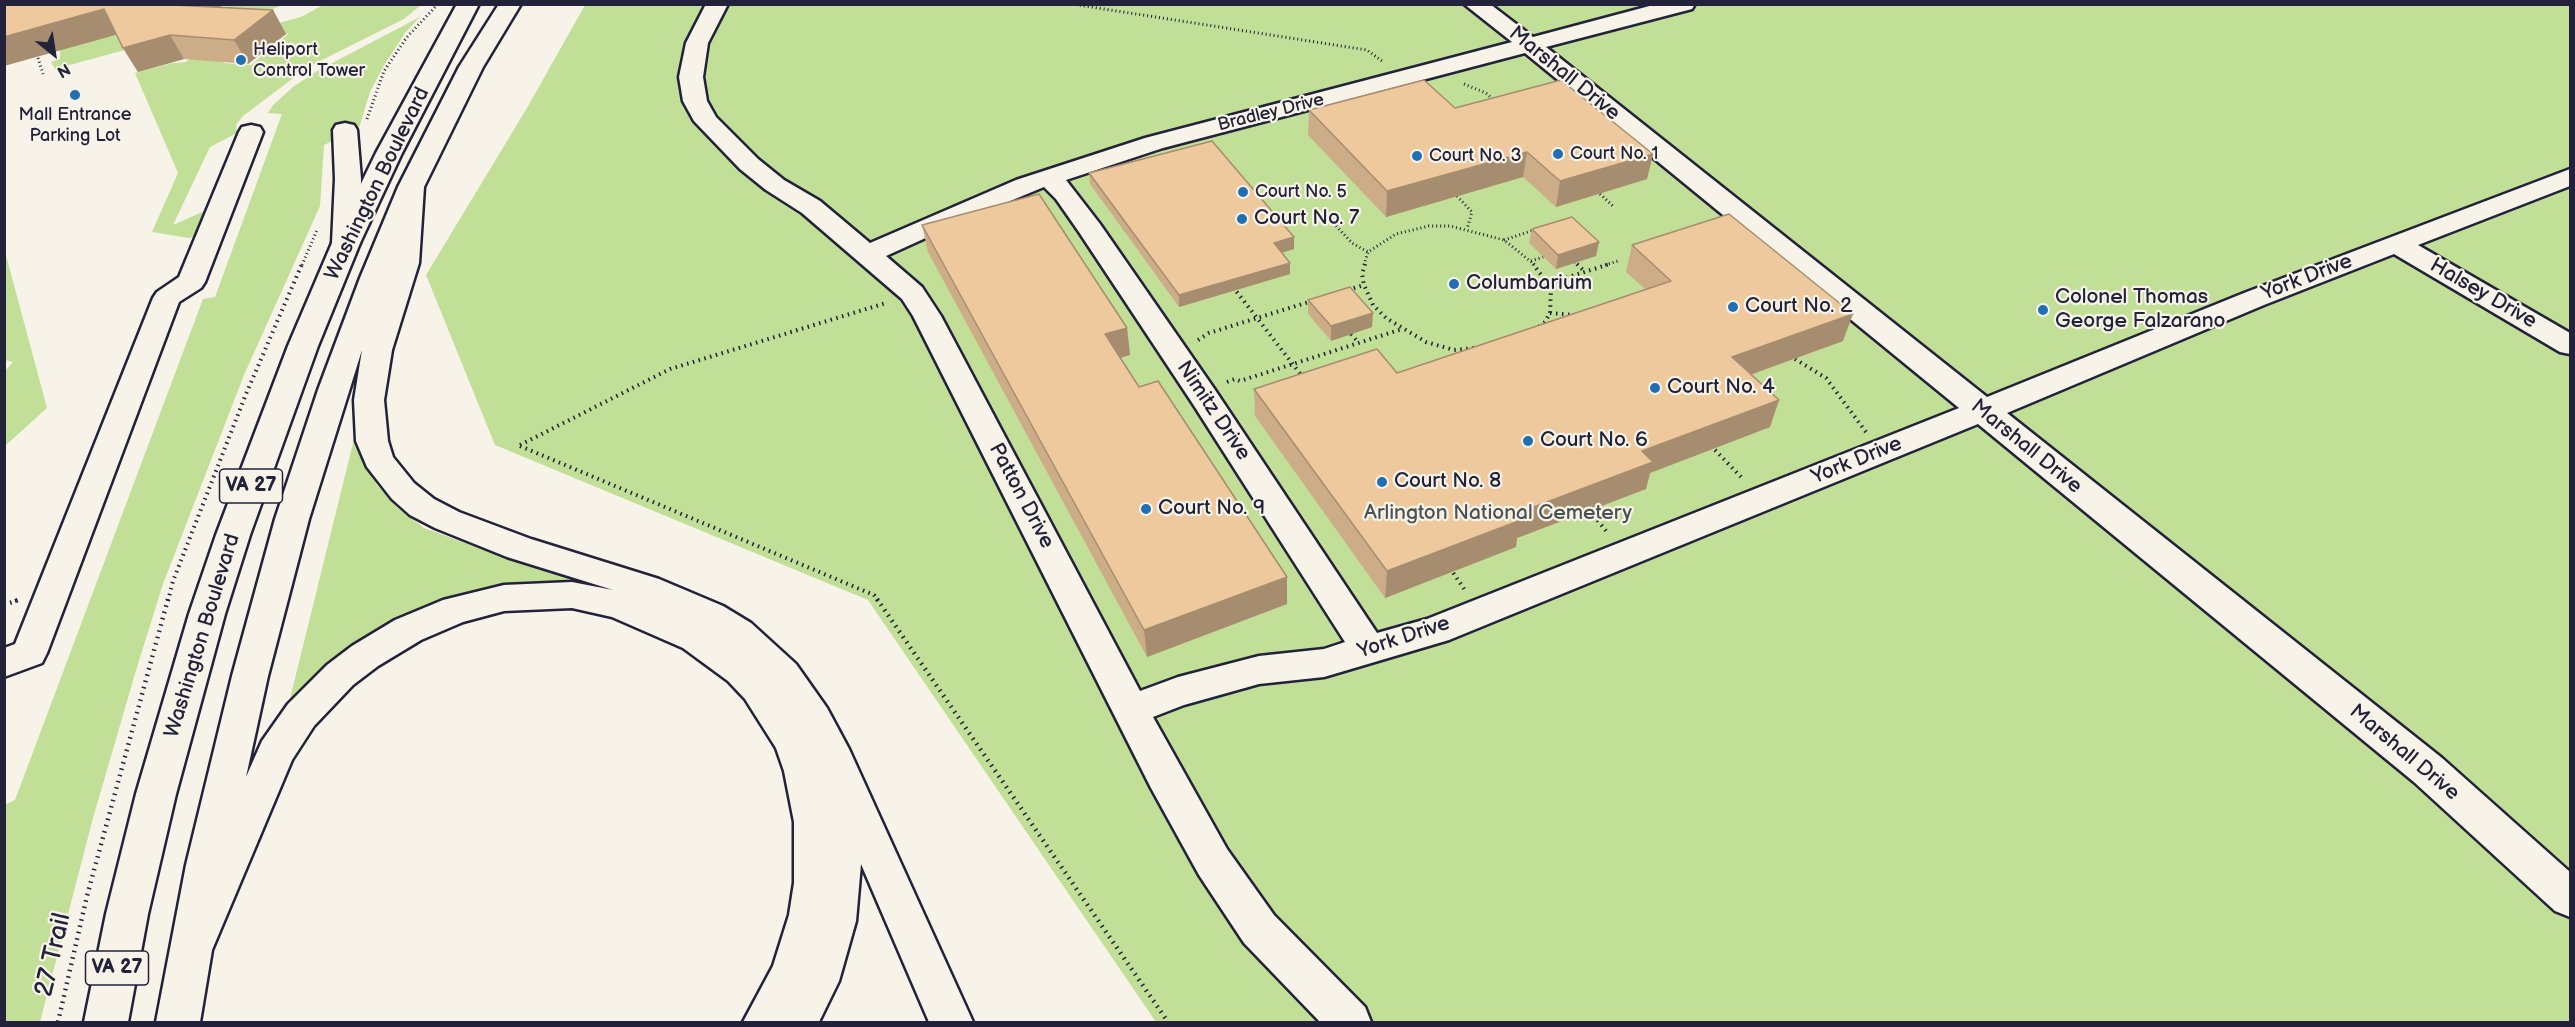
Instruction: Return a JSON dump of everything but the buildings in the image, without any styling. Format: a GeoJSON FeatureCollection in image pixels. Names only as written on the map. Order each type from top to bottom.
{"type":"FeatureCollection","features":[{"type":"Feature","properties":{"kind":"main road","name":"Washington Boulevard"},"geometry":{"type":"LineString","coordinates":[[106,1023],[127,914],[159,783],[207,614],[281,404],[346,243],[389,153],[468,4]]}},
{"type":"Feature","properties":{"kind":"main road"},"geometry":{"type":"LineString","coordinates":[[430,77],[472,24],[484,4]]}},
{"type":"Feature","properties":{"kind":"main road","name":"Washington Boulevard"},"geometry":{"type":"LineString","coordinates":[[178,1023],[206,865],[248,687],[292,519],[353,333],[411,187],[471,67],[510,4]]}},
{"type":"Feature","properties":{"kind":"main road","name":"Patton Drive"},"geometry":{"type":"LineString","coordinates":[[717,4],[697,43],[691,77],[695,101],[706,121],[749,164],[775,185],[811,207],[869,254],[912,293],[949,358],[1165,776],[1213,862],[1259,929],[1349,1023]]}},
{"type":"Feature","properties":{"kind":"main road","name":"Marshall Drive"},"geometry":{"type":"LineString","coordinates":[[1475,4],[1530,45],[2427,770],[2571,898]]}},
{"type":"Feature","properties":{"kind":"main road","name":"Bradley Drive"},"geometry":{"type":"LineString","coordinates":[[869,254],[965,210],[1048,177],[1154,143],[1402,80],[1684,4]]}},
{"type":"Feature","properties":{"kind":"main road"},"geometry":{"type":"LineString","coordinates":[[345,130],[348,179],[346,243]]}},
{"type":"Feature","properties":{"kind":"main road"},"geometry":{"type":"LineString","coordinates":[[4,663],[29,653],[167,298],[191,282],[251,132]]}},
{"type":"Feature","properties":{"kind":"main road","name":"Nimitz Drive"},"geometry":{"type":"LineString","coordinates":[[1048,177],[1065,194],[1111,260],[1370,651]]}},
{"type":"Feature","properties":{"kind":"main road","name":"York Drive"},"geometry":{"type":"LineString","coordinates":[[1132,709],[1178,692],[1241,675],[1324,663],[1436,630],[1982,411],[2243,303],[2571,177]]}},
{"type":"Feature","properties":{"kind":"main road"},"geometry":{"type":"LineString","coordinates":[[411,187],[405,263],[377,350],[369,400],[372,441],[378,459],[388,474],[422,507],[456,524],[519,548],[647,588],[711,616],[738,633],[783,674],[814,719],[830,749],[951,1023]]}},
{"type":"Feature","properties":{"kind":"main road","name":"Halsey Drive"},"geometry":{"type":"LineString","coordinates":[[2396,244],[2571,345]]}},
{"type":"Feature","properties":{"kind":"main road"},"geometry":{"type":"LineString","coordinates":[[190,952],[276,752],[301,715],[340,675],[365,656],[408,630],[455,610],[504,598],[549,594],[572,596],[602,601],[642,613],[696,638],[720,654],[758,689],[785,727],[795,748],[803,771],[814,822],[815,883],[810,915],[791,975],[765,1023]]}},
{"type":"Feature","properties":{"kind":"main road"},"geometry":{"type":"LineString","coordinates":[[796,1023],[817,981],[828,948],[840,889],[841,820],[830,749]]}},
{"type":"Feature","properties":{"kind":"path"},"geometry":{"type":"LineString","coordinates":[[1072,4],[1366,50],[1384,62],[1402,80]]}},
{"type":"Feature","properties":{"kind":"path"},"geometry":{"type":"LineString","coordinates":[[38,58],[43,74]]}},
{"type":"Feature","properties":{"kind":"path"},"geometry":{"type":"LineString","coordinates":[[1445,68],[1467,87],[1486,93],[1494,101]]}},
{"type":"Feature","properties":{"kind":"path"},"geometry":{"type":"LineString","coordinates":[[1600,194],[1613,206]]}},
{"type":"Feature","properties":{"kind":"path"},"geometry":{"type":"LineString","coordinates":[[1457,196],[1472,212],[1467,229]]}},
{"type":"Feature","properties":{"kind":"path"},"geometry":{"type":"LineString","coordinates":[[1328,217],[1352,243],[1368,252]]}},
{"type":"Feature","properties":{"kind":"path"},"geometry":{"type":"LineString","coordinates":[[1429,226],[1467,229],[1504,240],[1531,261],[1549,283],[1552,295],[1550,313],[1545,322],[1525,337],[1505,345],[1454,350],[1426,342],[1403,329],[1373,305],[1362,274],[1368,252],[1383,240],[1410,230],[1429,226]]}},
{"type":"Feature","properties":{"kind":"path"},"geometry":{"type":"LineString","coordinates":[[1504,240],[1539,229]]}},
{"type":"Feature","properties":{"kind":"path"},"geometry":{"type":"LineString","coordinates":[[1531,261],[1544,257]]}},
{"type":"Feature","properties":{"kind":"path"},"geometry":{"type":"LineString","coordinates":[[1549,283],[1618,261]]}},
{"type":"Feature","properties":{"kind":"path"},"geometry":{"type":"LineString","coordinates":[[1575,262],[1585,272]]}},
{"type":"Feature","properties":{"kind":"path"},"geometry":{"type":"LineString","coordinates":[[1230,283],[1302,377]]}},
{"type":"Feature","properties":{"kind":"path"},"geometry":{"type":"LineString","coordinates":[[1340,293],[1364,285]]}},
{"type":"Feature","properties":{"kind":"path"},"geometry":{"type":"LineString","coordinates":[[912,293],[875,307],[670,369],[519,446],[874,595],[1168,1023]]}},
{"type":"Feature","properties":{"kind":"path"},"geometry":{"type":"LineString","coordinates":[[1197,340],[1209,333],[1321,298]]}},
{"type":"Feature","properties":{"kind":"path"},"geometry":{"type":"LineString","coordinates":[[1550,313],[1578,315]]}},
{"type":"Feature","properties":{"kind":"path"},"geometry":{"type":"LineString","coordinates":[[1227,382],[1235,379],[1240,381],[1403,329]]}},
{"type":"Feature","properties":{"kind":"path"},"geometry":{"type":"LineString","coordinates":[[1351,334],[1359,343]]}},
{"type":"Feature","properties":{"kind":"path"},"geometry":{"type":"LineString","coordinates":[[1454,350],[1455,356]]}},
{"type":"Feature","properties":{"kind":"path"},"geometry":{"type":"LineString","coordinates":[[1795,359],[1827,378],[1837,389],[1858,424],[1885,450]]}},
{"type":"Feature","properties":{"kind":"path"},"geometry":{"type":"LineString","coordinates":[[1715,450],[1762,499]]}},
{"type":"Feature","properties":{"kind":"path"},"geometry":{"type":"LineString","coordinates":[[1446,563],[1452,572]]}},
{"type":"Feature","properties":{"kind":"path","name":"27 Trail"},"geometry":{"type":"LineString","coordinates":[[58,1023],[87,896]]}},
{"type":"Feature","properties":{"kind":"green space"},"geometry":{"type":"Polygon","coordinates":[[[230,5],[283,5],[55,69],[51,62],[60,59],[60,49],[230,5]]]}},
{"type":"Feature","properties":{"kind":"green space"},"geometry":{"type":"Polygon","coordinates":[[[323,5],[421,5],[404,19],[308,67],[243,116],[236,125],[237,133],[210,147],[173,225],[216,206],[203,234],[189,238],[152,232],[178,173],[135,73],[186,62],[192,56],[228,58],[223,63],[251,65],[288,34],[252,33],[208,42],[301,17],[323,5]]]}},
{"type":"Feature","properties":{"kind":"green space","name":"Arlington National Cemetery"},"geometry":{"type":"Polygon","coordinates":[[[585,5],[2570,5],[2570,1022],[1156,1022],[868,600],[495,445],[426,275],[527,108],[585,5]]]}},
{"type":"Feature","properties":{"kind":"green space"},"geometry":{"type":"Polygon","coordinates":[[[420,17],[405,33],[383,67],[370,92],[359,128],[324,145],[320,206],[244,375],[163,584],[93,818],[40,1022],[5,1022],[4,805],[15,800],[203,299],[215,297],[282,114],[268,113],[273,105],[293,87],[317,71],[420,17]]]}},
{"type":"Feature","properties":{"kind":"green space"},"geometry":{"type":"Polygon","coordinates":[[[4,248],[47,408],[6,445],[5,371],[13,362],[5,360],[4,248]]]}},
{"type":"Feature","properties":{"kind":"green space"},"geometry":{"type":"Polygon","coordinates":[[[355,435],[362,459],[377,485],[398,508],[424,528],[479,548],[598,585],[593,590],[528,584],[463,598],[286,715],[355,435]]]}},
{"type":"Feature","properties":{"kind":"place","name":"Heliport Control Tower"},"geometry":{"type":"Point","coordinates":[241,60]}},
{"type":"Feature","properties":{"kind":"place","name":"Mall Entrance Parking Lot"},"geometry":{"type":"Point","coordinates":[75,95]}},
{"type":"Feature","properties":{"kind":"place","name":"Court No. 1"},"geometry":{"type":"Point","coordinates":[1558,154]}},
{"type":"Feature","properties":{"kind":"place","name":"Court No. 3"},"geometry":{"type":"Point","coordinates":[1417,156]}},
{"type":"Feature","properties":{"kind":"place","name":"Court No. 5"},"geometry":{"type":"Point","coordinates":[1243,192]}},
{"type":"Feature","properties":{"kind":"place","name":"Court No. 7"},"geometry":{"type":"Point","coordinates":[1242,219]}},
{"type":"Feature","properties":{"kind":"place","name":"Columbarium"},"geometry":{"type":"Point","coordinates":[1454,284]}},
{"type":"Feature","properties":{"kind":"place","name":"Court No. 2"},"geometry":{"type":"Point","coordinates":[1733,307]}},
{"type":"Feature","properties":{"kind":"place","name":"Colonel Thomas George Falzarano"},"geometry":{"type":"Point","coordinates":[2043,310]}},
{"type":"Feature","properties":{"kind":"place","name":"Court No. 4"},"geometry":{"type":"Point","coordinates":[1655,388]}},
{"type":"Feature","properties":{"kind":"place","name":"Court No. 6"},"geometry":{"type":"Point","coordinates":[1528,441]}},
{"type":"Feature","properties":{"kind":"place","name":"Court No. 8"},"geometry":{"type":"Point","coordinates":[1382,482]}},
{"type":"Feature","properties":{"kind":"place","name":"Court No. 9"},"geometry":{"type":"Point","coordinates":[1146,509]}}]}
